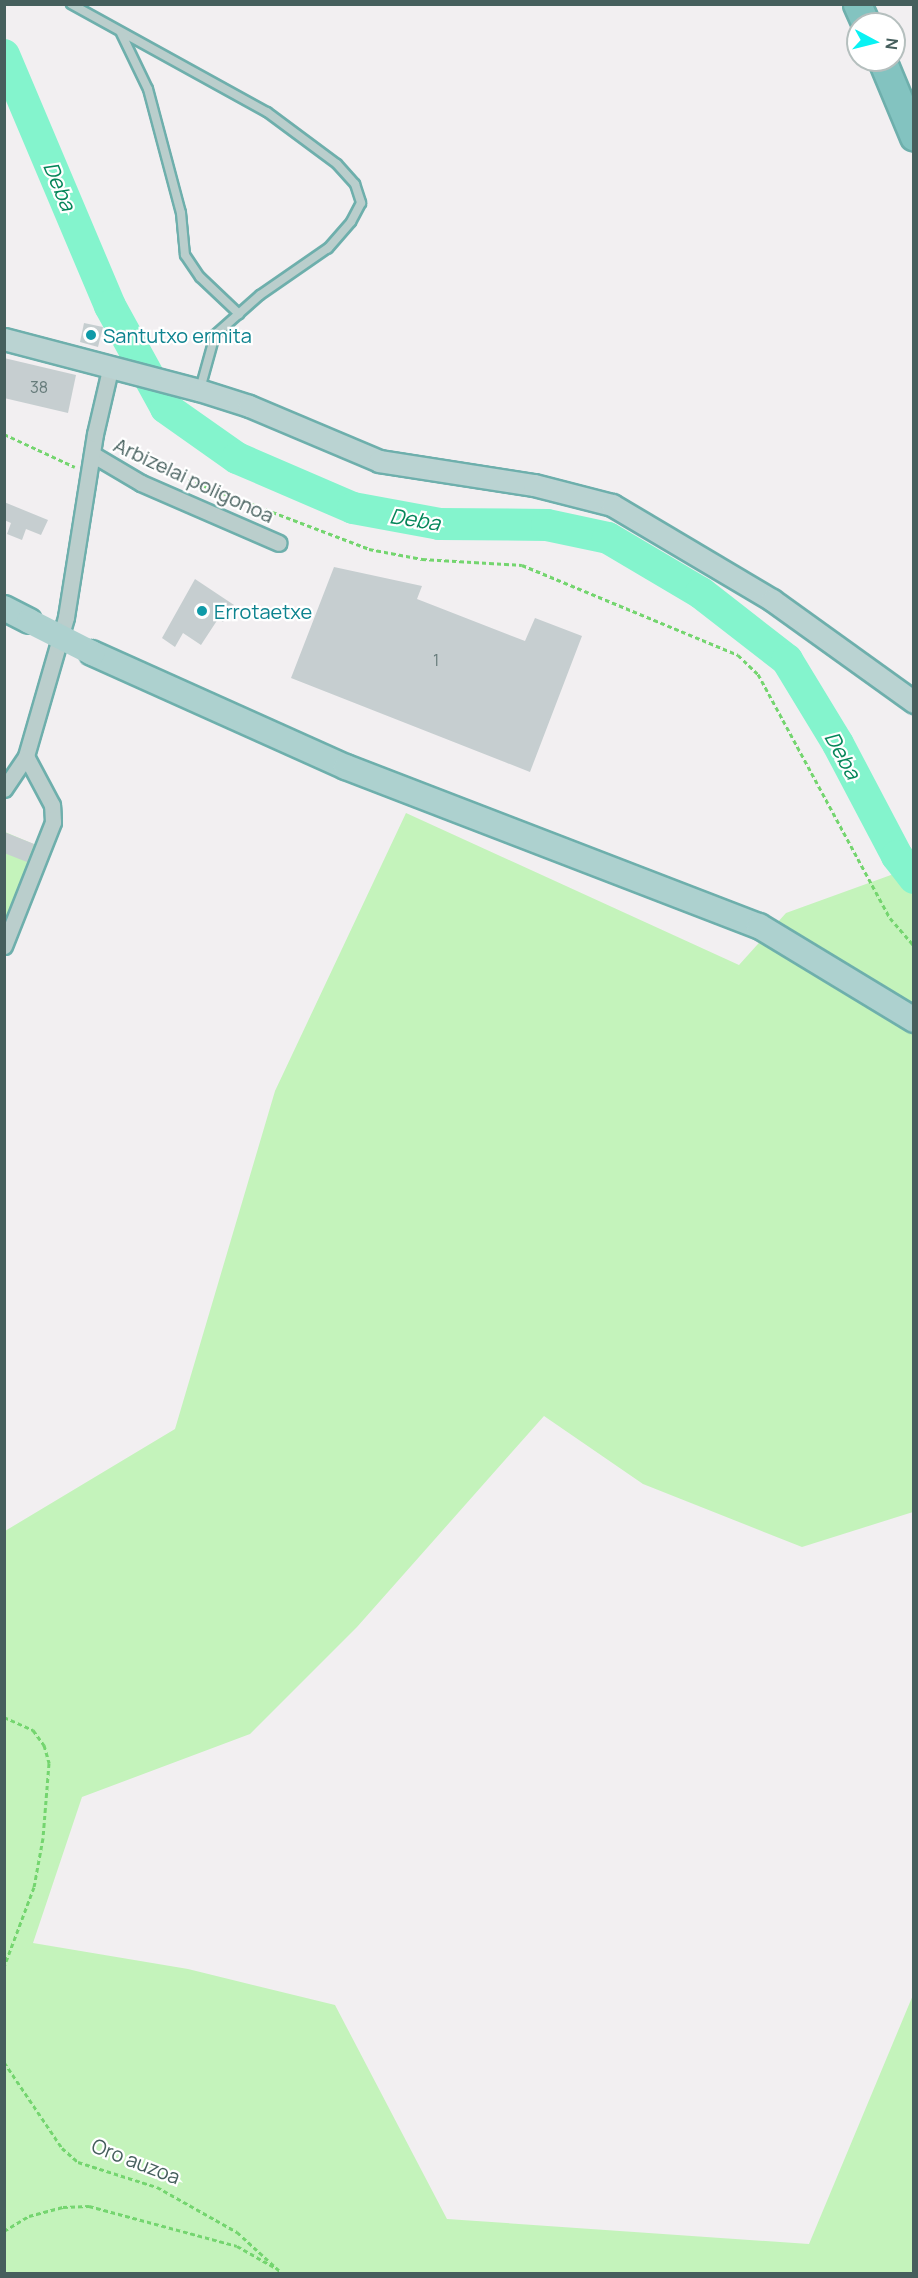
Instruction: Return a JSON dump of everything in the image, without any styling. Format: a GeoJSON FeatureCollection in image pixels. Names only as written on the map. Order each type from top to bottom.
{"type":"FeatureCollection","features":[{"type":"Feature","properties":{"kind":"highway"},"geometry":{"type":"LineString","coordinates":[[887,72],[914,137]]}},
{"type":"Feature","properties":{"kind":"main road"},"geometry":{"type":"LineString","coordinates":[[4,608],[92,653],[346,767],[759,926],[914,1020]]}},
{"type":"Feature","properties":{"kind":"street"},"geometry":{"type":"LineString","coordinates":[[4,339],[118,367],[249,406],[379,461],[534,485],[612,505],[772,600],[914,702]]}},
{"type":"Feature","properties":{"kind":"street"},"geometry":{"type":"LineString","coordinates":[[4,789],[26,756],[66,617],[92,454],[118,367]]}},
{"type":"Feature","properties":{"kind":"street","name":"Arbizelai poligonoa"},"geometry":{"type":"LineString","coordinates":[[92,454],[141,483],[279,543]]}},
{"type":"Feature","properties":{"kind":"street"},"geometry":{"type":"LineString","coordinates":[[4,946],[53,822],[52,805],[26,756]]}},
{"type":"Feature","properties":{"kind":"lane"},"geometry":{"type":"LineString","coordinates":[[71,4],[267,112],[337,164],[355,183],[361,203],[344,231],[328,248],[239,314],[215,335],[191,388]]}},
{"type":"Feature","properties":{"kind":"lane"},"geometry":{"type":"LineString","coordinates":[[120,32],[151,99],[182,213],[185,255],[200,277],[239,314]]}},
{"type":"Feature","properties":{"kind":"path"},"geometry":{"type":"LineString","coordinates":[[4,435],[89,475]]}},
{"type":"Feature","properties":{"kind":"path"},"geometry":{"type":"LineString","coordinates":[[134,459],[369,549],[422,559],[522,565],[738,655],[758,674],[890,918],[914,946]]}},
{"type":"Feature","properties":{"kind":"path"},"geometry":{"type":"LineString","coordinates":[[4,1717],[33,1730],[44,1745],[49,1763],[43,1838],[34,1887],[4,1967]]}},
{"type":"Feature","properties":{"kind":"path","name":"Oro auzoa"},"geometry":{"type":"LineString","coordinates":[[4,2062],[62,2148],[78,2162],[157,2187],[237,2232],[282,2272]]}},
{"type":"Feature","properties":{"kind":"path","name":"Oro auzoa"},"geometry":{"type":"LineString","coordinates":[[4,2230],[29,2216],[63,2207],[89,2206],[237,2246],[282,2272]]}},
{"type":"Feature","properties":{"kind":"green space"},"geometry":{"type":"Polygon","coordinates":[[[406,813],[739,965],[786,913],[913,867],[913,1512],[802,1547],[643,1484],[544,1416],[357,1627],[250,1734],[82,1797],[33,1943],[188,1969],[335,2005],[447,2219],[809,2244],[913,1995],[913,2273],[5,2274],[5,1531],[175,1429],[275,1091],[406,813]]]}},
{"type":"Feature","properties":{"kind":"green space"},"geometry":{"type":"Polygon","coordinates":[[[5,832],[36,845],[5,924],[5,832]]]}},
{"type":"Feature","properties":{"kind":"building","name":"Santutxo ermita"},"geometry":{"type":"Polygon","coordinates":[[[84,323],[103,327],[98,347],[80,342],[84,323]]]}},
{"type":"Feature","properties":{"kind":"building"},"geometry":{"type":"Polygon","coordinates":[[[4,358],[76,375],[68,413],[4,398],[4,358]]]}},
{"type":"Feature","properties":{"kind":"building"},"geometry":{"type":"Polygon","coordinates":[[[4,502],[48,520],[41,535],[26,529],[22,540],[7,534],[11,523],[4,520],[4,502]]]}},
{"type":"Feature","properties":{"kind":"building"},"geometry":{"type":"Polygon","coordinates":[[[334,567],[422,586],[417,599],[525,641],[535,618],[582,636],[530,772],[291,678],[334,567]]]}},
{"type":"Feature","properties":{"kind":"building","name":"Errotaetxe"},"geometry":{"type":"Polygon","coordinates":[[[195,579],[234,605],[223,622],[218,619],[201,645],[183,633],[175,647],[162,638],[195,579]]]}},
{"type":"Feature","properties":{"kind":"building"},"geometry":{"type":"Polygon","coordinates":[[[4,832],[34,844],[27,862],[4,853],[4,832]]]}},
{"type":"Feature","properties":{"kind":"waterway","name":"Deba"},"geometry":{"type":"LineString","coordinates":[[4,55],[110,306],[166,408],[237,458],[353,508],[439,524],[547,525],[608,538],[701,593],[787,660],[838,744],[897,856],[914,878]]}},
{"type":"Feature","properties":{"kind":"place","name":"Santutxo ermita"},"geometry":{"type":"Point","coordinates":[91,335]}},
{"type":"Feature","properties":{"kind":"place","name":"Errotaetxe"},"geometry":{"type":"Point","coordinates":[202,611]}}]}
